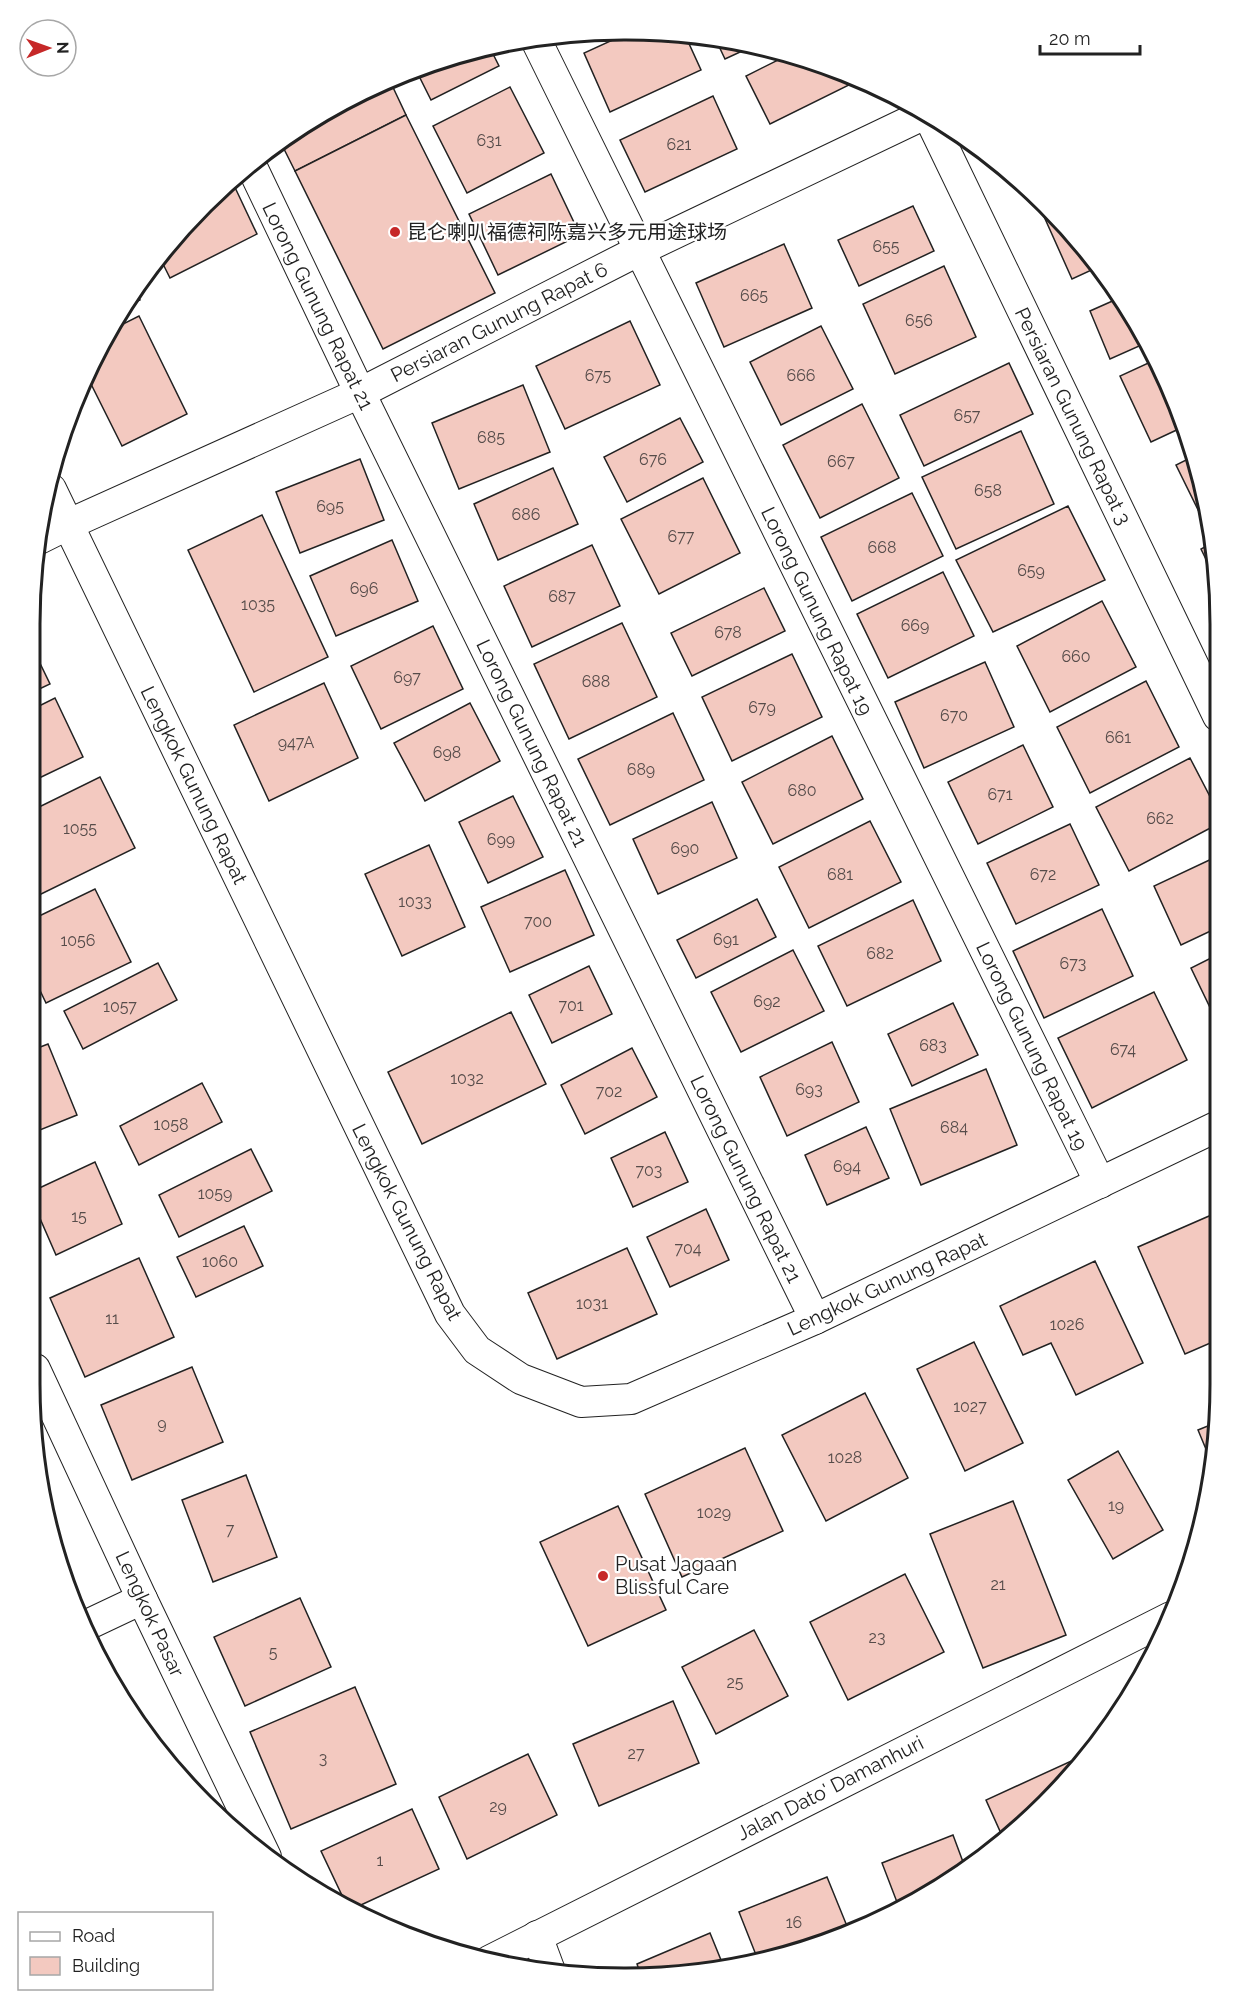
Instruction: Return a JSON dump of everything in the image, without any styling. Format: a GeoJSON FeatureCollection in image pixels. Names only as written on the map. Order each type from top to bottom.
{"type":"FeatureCollection","features":[{"type":"Feature","properties":{"kind":"street","name":"Lorong Gunung Rapat 19"},"geometry":{"type":"LineString","coordinates":[[540,47],[638,251],[1100,1183]]}},
{"type":"Feature","properties":{"kind":"street","name":"Persiaran Gunung Rapat 6"},"geometry":{"type":"LineString","coordinates":[[48,534],[360,393],[638,251],[919,120]]}},
{"type":"Feature","properties":{"kind":"street","name":"Persiaran Gunung Rapat 3"},"geometry":{"type":"LineString","coordinates":[[933,129],[1210,700]]}},
{"type":"Feature","properties":{"kind":"street","name":"Lorong Gunung Rapat 21"},"geometry":{"type":"LineString","coordinates":[[254,174],[815,1319]]}},
{"type":"Feature","properties":{"kind":"street","name":"Lengkok Gunung Rapat"},"geometry":{"type":"LineString","coordinates":[[55,498],[450,1314],[477,1350],[521,1379],[581,1402],[631,1399],[815,1319],[1210,1130]]}},
{"type":"Feature","properties":{"kind":"street","name":"Lengkok Pasar"},"geometry":{"type":"LineString","coordinates":[[40,1380],[256,1836]]}},
{"type":"Feature","properties":{"kind":"street"},"geometry":{"type":"LineString","coordinates":[[92,1623],[142,1599]]}},
{"type":"Feature","properties":{"kind":"street","name":"Jalan Dato' Damanhuri"},"geometry":{"type":"LineString","coordinates":[[502,1954],[1157,1624]]}},
{"type":"Feature","properties":{"kind":"street"},"geometry":{"type":"LineString","coordinates":[[537,1935],[547,1962]]}},
{"type":"Feature","properties":{"kind":"building"},"geometry":{"type":"Polygon","coordinates":[[[611,41],[689,45],[701,70],[610,112],[584,53],[611,41]]]}},
{"type":"Feature","properties":{"kind":"building"},"geometry":{"type":"Polygon","coordinates":[[[720,49],[740,52],[725,59],[720,49]]]}},
{"type":"Feature","properties":{"kind":"building"},"geometry":{"type":"Polygon","coordinates":[[[494,56],[499,66],[431,100],[420,78],[494,56]]]}},
{"type":"Feature","properties":{"kind":"building"},"geometry":{"type":"Polygon","coordinates":[[[777,60],[849,85],[770,124],[746,76],[777,60]]]}},
{"type":"Feature","properties":{"kind":"building"},"geometry":{"type":"Polygon","coordinates":[[[510,87],[544,153],[467,193],[433,126],[510,87]]]}},
{"type":"Feature","properties":{"kind":"building"},"geometry":{"type":"Polygon","coordinates":[[[393,88],[406,115],[295,171],[284,150],[333,119],[393,88]]]}},
{"type":"Feature","properties":{"kind":"building"},"geometry":{"type":"Polygon","coordinates":[[[713,96],[737,149],[645,192],[620,140],[713,96]]]}},
{"type":"Feature","properties":{"kind":"building","name":"昆仑喇叭福德祠陈嘉兴多元用途球场"},"geometry":{"type":"Polygon","coordinates":[[[406,115],[495,293],[383,349],[295,171],[406,115]]]}},
{"type":"Feature","properties":{"kind":"building"},"geometry":{"type":"Polygon","coordinates":[[[551,174],[580,235],[498,275],[469,214],[551,174]]]}},
{"type":"Feature","properties":{"kind":"building"},"geometry":{"type":"Polygon","coordinates":[[[236,190],[257,234],[170,278],[164,266],[212,212],[236,190]]]}},
{"type":"Feature","properties":{"kind":"building"},"geometry":{"type":"Polygon","coordinates":[[[913,206],[934,251],[859,286],[838,240],[913,206]]]}},
{"type":"Feature","properties":{"kind":"building"},"geometry":{"type":"Polygon","coordinates":[[[1046,220],[1090,271],[1072,279],[1046,220]]]}},
{"type":"Feature","properties":{"kind":"building"},"geometry":{"type":"Polygon","coordinates":[[[784,244],[812,308],[724,347],[696,283],[784,244]]]}},
{"type":"Feature","properties":{"kind":"building"},"geometry":{"type":"Polygon","coordinates":[[[944,266],[976,337],[895,374],[863,304],[944,266]]]}},
{"type":"Feature","properties":{"kind":"building"},"geometry":{"type":"Polygon","coordinates":[[[1112,301],[1138,346],[1110,359],[1090,311],[1112,301]]]}},
{"type":"Feature","properties":{"kind":"building"},"geometry":{"type":"Polygon","coordinates":[[[139,316],[187,414],[122,446],[92,386],[125,323],[139,316]]]}},
{"type":"Feature","properties":{"kind":"building"},"geometry":{"type":"Polygon","coordinates":[[[630,321],[660,385],[565,429],[536,366],[630,321]]]}},
{"type":"Feature","properties":{"kind":"building"},"geometry":{"type":"Polygon","coordinates":[[[821,326],[853,389],[781,425],[750,362],[821,326]]]}},
{"type":"Feature","properties":{"kind":"building"},"geometry":{"type":"Polygon","coordinates":[[[1009,363],[1033,414],[924,466],[900,415],[1009,363]]]}},
{"type":"Feature","properties":{"kind":"building"},"geometry":{"type":"Polygon","coordinates":[[[1148,363],[1176,430],[1151,442],[1120,376],[1148,363]]]}},
{"type":"Feature","properties":{"kind":"building"},"geometry":{"type":"Polygon","coordinates":[[[523,385],[550,452],[459,489],[432,423],[523,385]]]}},
{"type":"Feature","properties":{"kind":"building"},"geometry":{"type":"Polygon","coordinates":[[[862,404],[899,478],[820,518],[783,445],[862,404]]]}},
{"type":"Feature","properties":{"kind":"building"},"geometry":{"type":"Polygon","coordinates":[[[680,418],[703,462],[627,502],[604,457],[680,418]]]}},
{"type":"Feature","properties":{"kind":"building"},"geometry":{"type":"Polygon","coordinates":[[[1021,431],[1054,504],[956,549],[922,477],[1021,431]]]}},
{"type":"Feature","properties":{"kind":"building"},"geometry":{"type":"Polygon","coordinates":[[[360,459],[384,520],[300,553],[276,492],[360,459]]]}},
{"type":"Feature","properties":{"kind":"building"},"geometry":{"type":"Polygon","coordinates":[[[1186,460],[1198,509],[1176,465],[1186,460]]]}},
{"type":"Feature","properties":{"kind":"building"},"geometry":{"type":"Polygon","coordinates":[[[553,468],[578,524],[498,560],[474,504],[553,468]]]}},
{"type":"Feature","properties":{"kind":"building"},"geometry":{"type":"Polygon","coordinates":[[[703,478],[740,553],[659,594],[621,519],[703,478]]]}},
{"type":"Feature","properties":{"kind":"building"},"geometry":{"type":"Polygon","coordinates":[[[912,493],[943,556],[852,601],[821,537],[912,493]]]}},
{"type":"Feature","properties":{"kind":"building"},"geometry":{"type":"Polygon","coordinates":[[[1068,506],[1105,580],[993,632],[956,560],[1068,506]]]}},
{"type":"Feature","properties":{"kind":"building"},"geometry":{"type":"Polygon","coordinates":[[[262,515],[328,657],[254,692],[188,550],[262,515]]]}},
{"type":"Feature","properties":{"kind":"building"},"geometry":{"type":"Polygon","coordinates":[[[392,540],[418,601],[336,636],[310,576],[392,540]]]}},
{"type":"Feature","properties":{"kind":"building"},"geometry":{"type":"Polygon","coordinates":[[[592,545],[620,606],[532,647],[504,586],[592,545]]]}},
{"type":"Feature","properties":{"kind":"building"},"geometry":{"type":"Polygon","coordinates":[[[943,572],[974,636],[888,678],[857,614],[943,572]]]}},
{"type":"Feature","properties":{"kind":"building"},"geometry":{"type":"Polygon","coordinates":[[[764,588],[785,631],[692,676],[671,633],[764,588]]]}},
{"type":"Feature","properties":{"kind":"building"},"geometry":{"type":"Polygon","coordinates":[[[1102,601],[1136,667],[1050,712],[1017,646],[1102,601]]]}},
{"type":"Feature","properties":{"kind":"building"},"geometry":{"type":"Polygon","coordinates":[[[622,623],[657,697],[569,739],[534,664],[622,623]]]}},
{"type":"Feature","properties":{"kind":"building"},"geometry":{"type":"Polygon","coordinates":[[[433,626],[463,689],[381,729],[351,666],[433,626]]]}},
{"type":"Feature","properties":{"kind":"building"},"geometry":{"type":"Polygon","coordinates":[[[792,654],[822,717],[732,761],[702,697],[792,654]]]}},
{"type":"Feature","properties":{"kind":"building"},"geometry":{"type":"Polygon","coordinates":[[[985,662],[1014,727],[924,768],[895,702],[985,662]]]}},
{"type":"Feature","properties":{"kind":"building"},"geometry":{"type":"Polygon","coordinates":[[[40,663],[50,684],[40,689],[40,663]]]}},
{"type":"Feature","properties":{"kind":"building"},"geometry":{"type":"Polygon","coordinates":[[[1146,681],[1179,747],[1090,793],[1057,727],[1146,681]]]}},
{"type":"Feature","properties":{"kind":"building"},"geometry":{"type":"Polygon","coordinates":[[[324,683],[358,758],[269,801],[234,725],[324,683]]]}},
{"type":"Feature","properties":{"kind":"building"},"geometry":{"type":"Polygon","coordinates":[[[55,698],[83,757],[40,778],[40,706],[55,698]]]}},
{"type":"Feature","properties":{"kind":"building"},"geometry":{"type":"Polygon","coordinates":[[[470,703],[500,761],[425,801],[394,743],[470,703]]]}},
{"type":"Feature","properties":{"kind":"building"},"geometry":{"type":"Polygon","coordinates":[[[673,713],[704,780],[610,825],[578,759],[673,713]]]}},
{"type":"Feature","properties":{"kind":"building"},"geometry":{"type":"Polygon","coordinates":[[[832,736],[863,799],[773,844],[742,782],[832,736]]]}},
{"type":"Feature","properties":{"kind":"building"},"geometry":{"type":"Polygon","coordinates":[[[1023,745],[1053,807],[978,844],[948,782],[1023,745]]]}},
{"type":"Feature","properties":{"kind":"building"},"geometry":{"type":"Polygon","coordinates":[[[1190,758],[1210,797],[1210,828],[1129,871],[1096,807],[1190,758]]]}},
{"type":"Feature","properties":{"kind":"building"},"geometry":{"type":"Polygon","coordinates":[[[100,777],[135,848],[40,895],[40,807],[100,777]]]}},
{"type":"Feature","properties":{"kind":"building"},"geometry":{"type":"Polygon","coordinates":[[[513,796],[543,857],[488,883],[459,822],[513,796]]]}},
{"type":"Feature","properties":{"kind":"building"},"geometry":{"type":"Polygon","coordinates":[[[712,802],[737,858],[658,894],[633,839],[712,802]]]}},
{"type":"Feature","properties":{"kind":"building"},"geometry":{"type":"Polygon","coordinates":[[[870,821],[901,882],[809,928],[779,867],[870,821]]]}},
{"type":"Feature","properties":{"kind":"building"},"geometry":{"type":"Polygon","coordinates":[[[1070,824],[1099,885],[1016,924],[987,863],[1070,824]]]}},
{"type":"Feature","properties":{"kind":"building"},"geometry":{"type":"Polygon","coordinates":[[[429,845],[465,927],[402,956],[365,874],[429,845]]]}},
{"type":"Feature","properties":{"kind":"building"},"geometry":{"type":"Polygon","coordinates":[[[1210,860],[1210,931],[1181,945],[1154,886],[1210,860]]]}},
{"type":"Feature","properties":{"kind":"building"},"geometry":{"type":"Polygon","coordinates":[[[565,870],[594,935],[510,972],[481,907],[565,870]]]}},
{"type":"Feature","properties":{"kind":"building"},"geometry":{"type":"Polygon","coordinates":[[[95,889],[131,962],[46,1003],[40,990],[40,916],[95,889]]]}},
{"type":"Feature","properties":{"kind":"building"},"geometry":{"type":"Polygon","coordinates":[[[757,899],[776,937],[696,978],[677,940],[757,899]]]}},
{"type":"Feature","properties":{"kind":"building"},"geometry":{"type":"Polygon","coordinates":[[[913,900],[941,961],[847,1006],[818,946],[913,900]]]}},
{"type":"Feature","properties":{"kind":"building"},"geometry":{"type":"Polygon","coordinates":[[[1102,909],[1133,976],[1044,1018],[1013,951],[1102,909]]]}},
{"type":"Feature","properties":{"kind":"building"},"geometry":{"type":"Polygon","coordinates":[[[793,950],[824,1011],[741,1052],[711,992],[793,950]]]}},
{"type":"Feature","properties":{"kind":"building"},"geometry":{"type":"Polygon","coordinates":[[[1210,958],[1210,1007],[1191,968],[1210,958]]]}},
{"type":"Feature","properties":{"kind":"building"},"geometry":{"type":"Polygon","coordinates":[[[158,963],[177,1000],[83,1049],[64,1011],[158,963]]]}},
{"type":"Feature","properties":{"kind":"building"},"geometry":{"type":"Polygon","coordinates":[[[589,966],[612,1014],[552,1043],[529,995],[589,966]]]}},
{"type":"Feature","properties":{"kind":"building"},"geometry":{"type":"Polygon","coordinates":[[[1154,992],[1187,1060],[1092,1108],[1058,1038],[1154,992]]]}},
{"type":"Feature","properties":{"kind":"building"},"geometry":{"type":"Polygon","coordinates":[[[953,1003],[978,1055],[912,1086],[888,1034],[953,1003]]]}},
{"type":"Feature","properties":{"kind":"building"},"geometry":{"type":"Polygon","coordinates":[[[511,1012],[546,1084],[422,1144],[388,1072],[511,1012]]]}},
{"type":"Feature","properties":{"kind":"building"},"geometry":{"type":"Polygon","coordinates":[[[832,1042],[859,1102],[787,1136],[760,1077],[832,1042]]]}},
{"type":"Feature","properties":{"kind":"building"},"geometry":{"type":"Polygon","coordinates":[[[48,1044],[77,1115],[40,1130],[40,1047],[48,1044]]]}},
{"type":"Feature","properties":{"kind":"building"},"geometry":{"type":"Polygon","coordinates":[[[632,1048],[657,1097],[585,1134],[561,1085],[632,1048]]]}},
{"type":"Feature","properties":{"kind":"building"},"geometry":{"type":"Polygon","coordinates":[[[986,1069],[1017,1145],[921,1185],[890,1109],[986,1069]]]}},
{"type":"Feature","properties":{"kind":"building"},"geometry":{"type":"Polygon","coordinates":[[[202,1083],[222,1122],[139,1165],[120,1126],[202,1083]]]}},
{"type":"Feature","properties":{"kind":"building"},"geometry":{"type":"Polygon","coordinates":[[[866,1127],[889,1178],[827,1205],[805,1155],[866,1127]]]}},
{"type":"Feature","properties":{"kind":"building"},"geometry":{"type":"Polygon","coordinates":[[[665,1132],[688,1182],[633,1207],[611,1158],[665,1132]]]}},
{"type":"Feature","properties":{"kind":"building"},"geometry":{"type":"Polygon","coordinates":[[[251,1149],[272,1191],[179,1237],[159,1195],[251,1149]]]}},
{"type":"Feature","properties":{"kind":"building"},"geometry":{"type":"Polygon","coordinates":[[[95,1162],[122,1224],[56,1255],[40,1218],[40,1188],[95,1162]]]}},
{"type":"Feature","properties":{"kind":"building"},"geometry":{"type":"Polygon","coordinates":[[[706,1209],[729,1260],[670,1287],[647,1237],[706,1209]]]}},
{"type":"Feature","properties":{"kind":"building"},"geometry":{"type":"Polygon","coordinates":[[[1210,1216],[1210,1343],[1185,1354],[1138,1247],[1210,1216]]]}},
{"type":"Feature","properties":{"kind":"building"},"geometry":{"type":"Polygon","coordinates":[[[244,1226],[263,1266],[196,1297],[177,1257],[244,1226]]]}},
{"type":"Feature","properties":{"kind":"building"},"geometry":{"type":"Polygon","coordinates":[[[627,1248],[657,1314],[557,1359],[528,1293],[627,1248]]]}},
{"type":"Feature","properties":{"kind":"building"},"geometry":{"type":"Polygon","coordinates":[[[139,1258],[174,1337],[85,1377],[50,1298],[139,1258]]]}},
{"type":"Feature","properties":{"kind":"building"},"geometry":{"type":"Polygon","coordinates":[[[1095,1261],[1143,1363],[1076,1395],[1051,1343],[1023,1355],[1000,1306],[1095,1261]]]}},
{"type":"Feature","properties":{"kind":"building"},"geometry":{"type":"Polygon","coordinates":[[[974,1342],[1023,1443],[965,1471],[917,1369],[974,1342]]]}},
{"type":"Feature","properties":{"kind":"building"},"geometry":{"type":"Polygon","coordinates":[[[192,1367],[223,1442],[132,1480],[101,1405],[192,1367]]]}},
{"type":"Feature","properties":{"kind":"building"},"geometry":{"type":"Polygon","coordinates":[[[865,1393],[908,1478],[826,1521],[782,1435],[865,1393]]]}},
{"type":"Feature","properties":{"kind":"building"},"geometry":{"type":"Polygon","coordinates":[[[1207,1426],[1205,1447],[1198,1430],[1207,1426]]]}},
{"type":"Feature","properties":{"kind":"building"},"geometry":{"type":"Polygon","coordinates":[[[745,1448],[783,1531],[682,1577],[645,1494],[745,1448]]]}},
{"type":"Feature","properties":{"kind":"building"},"geometry":{"type":"Polygon","coordinates":[[[1118,1451],[1163,1530],[1113,1559],[1068,1480],[1118,1451]]]}},
{"type":"Feature","properties":{"kind":"building"},"geometry":{"type":"Polygon","coordinates":[[[246,1475],[277,1557],[213,1582],[182,1500],[246,1475]]]}},
{"type":"Feature","properties":{"kind":"building"},"geometry":{"type":"Polygon","coordinates":[[[1013,1501],[1066,1635],[983,1668],[930,1534],[1013,1501]]]}},
{"type":"Feature","properties":{"kind":"building","name":"Pusat Jagaan Blissful Care"},"geometry":{"type":"Polygon","coordinates":[[[618,1506],[666,1610],[588,1646],[540,1542],[618,1506]]]}},
{"type":"Feature","properties":{"kind":"building"},"geometry":{"type":"Polygon","coordinates":[[[905,1574],[944,1652],[848,1700],[810,1622],[905,1574]]]}},
{"type":"Feature","properties":{"kind":"building"},"geometry":{"type":"Polygon","coordinates":[[[300,1598],[331,1667],[245,1706],[214,1637],[300,1598]]]}},
{"type":"Feature","properties":{"kind":"building"},"geometry":{"type":"Polygon","coordinates":[[[754,1630],[788,1696],[716,1734],[682,1667],[754,1630]]]}},
{"type":"Feature","properties":{"kind":"building"},"geometry":{"type":"Polygon","coordinates":[[[355,1687],[396,1784],[291,1829],[250,1732],[355,1687]]]}},
{"type":"Feature","properties":{"kind":"building"},"geometry":{"type":"Polygon","coordinates":[[[673,1701],[699,1763],[599,1806],[573,1744],[673,1701]]]}},
{"type":"Feature","properties":{"kind":"building"},"geometry":{"type":"Polygon","coordinates":[[[528,1754],[557,1815],[467,1859],[439,1797],[528,1754]]]}},
{"type":"Feature","properties":{"kind":"building"},"geometry":{"type":"Polygon","coordinates":[[[1069,1762],[1038,1796],[1000,1831],[986,1800],[1069,1762]]]}},
{"type":"Feature","properties":{"kind":"building"},"geometry":{"type":"Polygon","coordinates":[[[412,1809],[439,1869],[362,1905],[341,1893],[321,1851],[412,1809]]]}},
{"type":"Feature","properties":{"kind":"building"},"geometry":{"type":"Polygon","coordinates":[[[953,1835],[962,1860],[896,1900],[882,1863],[953,1835]]]}},
{"type":"Feature","properties":{"kind":"building"},"geometry":{"type":"Polygon","coordinates":[[[827,1877],[846,1924],[776,1948],[755,1953],[739,1912],[827,1877]]]}},
{"type":"Feature","properties":{"kind":"building"},"geometry":{"type":"Polygon","coordinates":[[[710,1933],[721,1959],[663,1966],[638,1967],[637,1964],[710,1933]]]}},
{"type":"Feature","properties":{"kind":"place","name":"昆仑喇叭福德祠陈嘉兴多元用途球场"},"geometry":{"type":"Point","coordinates":[395,232]}},
{"type":"Feature","properties":{"kind":"place","name":"Pusat Jagaan Blissful Care"},"geometry":{"type":"Point","coordinates":[603,1576]}}]}
